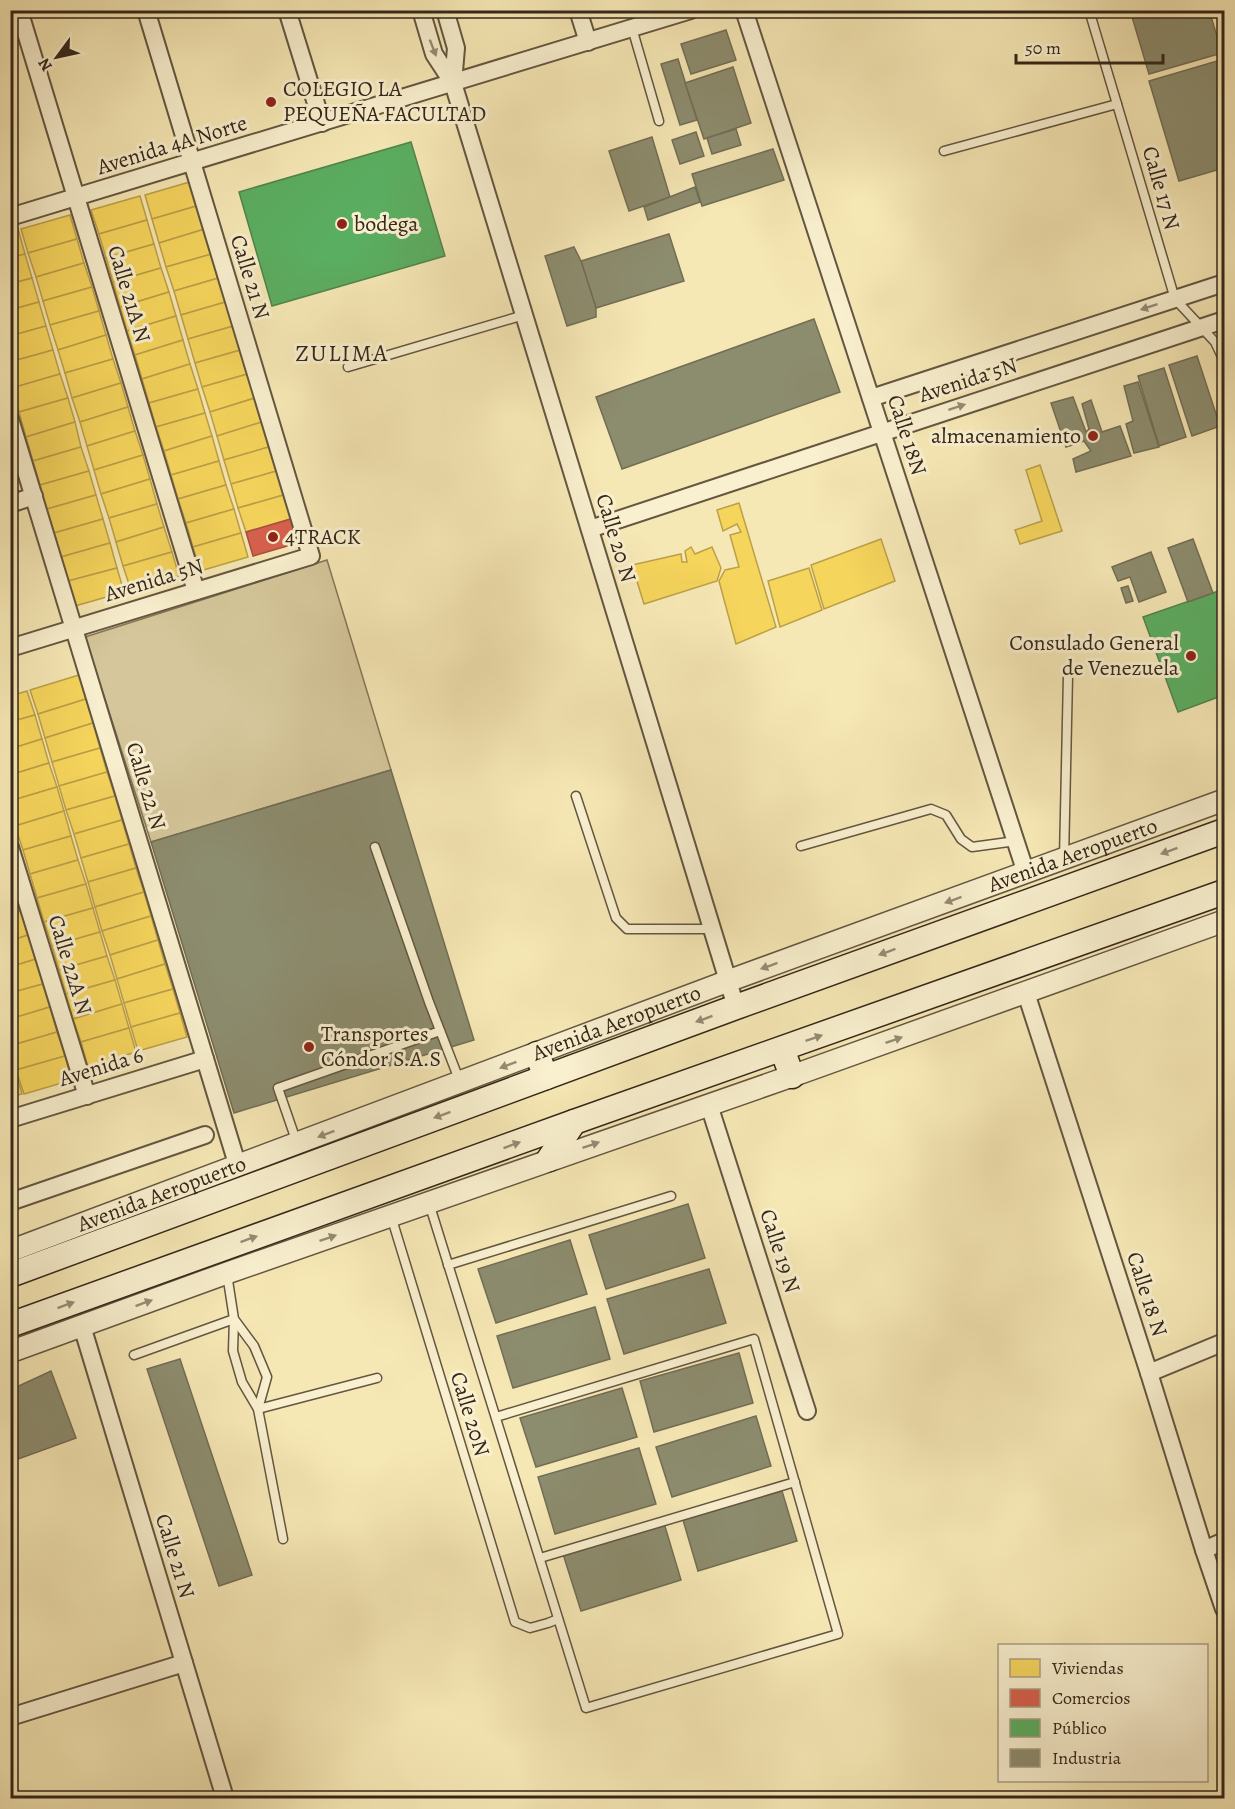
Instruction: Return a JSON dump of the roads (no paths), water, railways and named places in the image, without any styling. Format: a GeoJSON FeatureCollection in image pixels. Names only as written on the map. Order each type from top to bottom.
{"type":"FeatureCollection","features":[{"type":"Feature","properties":{"kind":"main road","name":"Avenida Aeropuerto"},"geometry":{"type":"LineString","coordinates":[[10,1275],[736,1007],[1224,831]]}},
{"type":"Feature","properties":{"kind":"main road"},"geometry":{"type":"LineString","coordinates":[[10,1325],[1224,892]]}},
{"type":"Feature","properties":{"kind":"main road"},"geometry":{"type":"LineString","coordinates":[[782,1049],[792,1076]]}},
{"type":"Feature","properties":{"kind":"main road"},"geometry":{"type":"LineString","coordinates":[[537,1054],[546,1077]]}},
{"type":"Feature","properties":{"kind":"main road"},"geometry":{"type":"LineString","coordinates":[[549,1159],[574,1122]]}},
{"type":"Feature","properties":{"kind":"street","name":"Calle 21A N"},"geometry":{"type":"LineString","coordinates":[[19,10],[196,591]]}},
{"type":"Feature","properties":{"kind":"street","name":"Calle 21 N"},"geometry":{"type":"LineString","coordinates":[[146,10],[311,556]]}},
{"type":"Feature","properties":{"kind":"street"},"geometry":{"type":"LineString","coordinates":[[287,10],[322,123]]}},
{"type":"Feature","properties":{"kind":"street","name":"Calle 20 N"},"geometry":{"type":"LineString","coordinates":[[421,10],[435,54],[453,83],[736,1007]]}},
{"type":"Feature","properties":{"kind":"street","name":"Calle 20 N"},"geometry":{"type":"LineString","coordinates":[[445,10],[456,48],[453,83]]}},
{"type":"Feature","properties":{"kind":"street"},"geometry":{"type":"LineString","coordinates":[[578,10],[588,42]]}},
{"type":"Feature","properties":{"kind":"street","name":"Avenida 4A Norte"},"geometry":{"type":"LineString","coordinates":[[10,218],[691,10]]}},
{"type":"Feature","properties":{"kind":"street","name":"Calle 18N"},"geometry":{"type":"LineString","coordinates":[[744,10],[1026,873]]}},
{"type":"Feature","properties":{"kind":"street","name":"Avenida 5N"},"geometry":{"type":"LineString","coordinates":[[871,398],[1224,283]]}},
{"type":"Feature","properties":{"kind":"street","name":"Avenida 5N"},"geometry":{"type":"LineString","coordinates":[[590,529],[1224,320]]}},
{"type":"Feature","properties":{"kind":"street","name":"Calle 22 N"},"geometry":{"type":"LineString","coordinates":[[10,419],[238,1167]]}},
{"type":"Feature","properties":{"kind":"street"},"geometry":{"type":"LineString","coordinates":[[10,504],[34,496]]}},
{"type":"Feature","properties":{"kind":"street","name":"Avenida 5N"},"geometry":{"type":"LineString","coordinates":[[10,648],[311,556]]}},
{"type":"Feature","properties":{"kind":"street","name":"Avenida Aeropuerto"},"geometry":{"type":"LineString","coordinates":[[10,1251],[728,981],[1224,801]]}},
{"type":"Feature","properties":{"kind":"street","name":"Calle 22A N"},"geometry":{"type":"LineString","coordinates":[[10,847],[87,1096]]}},
{"type":"Feature","properties":{"kind":"street"},"geometry":{"type":"LineString","coordinates":[[10,1352],[227,1273],[792,1076],[1224,921]]}},
{"type":"Feature","properties":{"kind":"street","name":"Calle 18 N"},"geometry":{"type":"LineString","coordinates":[[1026,993],[1224,1608]]}},
{"type":"Feature","properties":{"kind":"street","name":"Avenida 6"},"geometry":{"type":"LineString","coordinates":[[10,1119],[205,1059]]}},
{"type":"Feature","properties":{"kind":"street","name":"Calle 19 N"},"geometry":{"type":"LineString","coordinates":[[709,1105],[807,1411]]}},
{"type":"Feature","properties":{"kind":"street","name":"Avenida Aeropuerto"},"geometry":{"type":"LineString","coordinates":[[10,1202],[205,1135]]}},
{"type":"Feature","properties":{"kind":"street","name":"Calle 21 N"},"geometry":{"type":"LineString","coordinates":[[82,1326],[225,1798]]}},
{"type":"Feature","properties":{"kind":"street"},"geometry":{"type":"LineString","coordinates":[[1149,1373],[1224,1342]]}},
{"type":"Feature","properties":{"kind":"street"},"geometry":{"type":"LineString","coordinates":[[1204,1550],[1224,1541]]}},
{"type":"Feature","properties":{"kind":"street"},"geometry":{"type":"LineString","coordinates":[[10,1718],[184,1663]]}},
{"type":"Feature","properties":{"kind":"lane","name":"Calle 17 N"},"geometry":{"type":"LineString","coordinates":[[1089,10],[1175,299],[1215,342],[1224,361]]}},
{"type":"Feature","properties":{"kind":"lane"},"geometry":{"type":"LineString","coordinates":[[632,28],[659,121]]}},
{"type":"Feature","properties":{"kind":"lane"},"geometry":{"type":"LineString","coordinates":[[944,151],[1117,104]]}},
{"type":"Feature","properties":{"kind":"lane"},"geometry":{"type":"LineString","coordinates":[[348,367],[524,315]]}},
{"type":"Feature","properties":{"kind":"lane"},"geometry":{"type":"LineString","coordinates":[[1064,859],[1068,676]]}},
{"type":"Feature","properties":{"kind":"lane"},"geometry":{"type":"LineString","coordinates":[[576,796],[616,918],[627,929],[712,929]]}},
{"type":"Feature","properties":{"kind":"lane"},"geometry":{"type":"LineString","coordinates":[[801,846],[931,808],[946,815],[961,839],[972,847],[1016,841]]}},
{"type":"Feature","properties":{"kind":"lane"},"geometry":{"type":"LineString","coordinates":[[375,847],[460,1083]]}},
{"type":"Feature","properties":{"kind":"lane"},"geometry":{"type":"LineString","coordinates":[[297,1144],[278,1088],[440,1031]]}},
{"type":"Feature","properties":{"kind":"lane"},"geometry":{"type":"LineString","coordinates":[[448,1265],[671,1196]]}},
{"type":"Feature","properties":{"kind":"lane"},"geometry":{"type":"LineString","coordinates":[[429,1203],[586,1708],[838,1634],[754,1339],[496,1417]]}},
{"type":"Feature","properties":{"kind":"lane","name":"Calle 20N"},"geometry":{"type":"LineString","coordinates":[[390,1216],[515,1622],[530,1628],[558,1618]]}},
{"type":"Feature","properties":{"kind":"lane"},"geometry":{"type":"LineString","coordinates":[[227,1273],[234,1319],[233,1351],[242,1382],[258,1409],[283,1539]]}},
{"type":"Feature","properties":{"kind":"lane"},"geometry":{"type":"LineString","coordinates":[[134,1355],[234,1319]]}},
{"type":"Feature","properties":{"kind":"lane"},"geometry":{"type":"LineString","coordinates":[[234,1319],[254,1346],[267,1377],[258,1409]]}},
{"type":"Feature","properties":{"kind":"lane"},"geometry":{"type":"LineString","coordinates":[[258,1409],[377,1378]]}},
{"type":"Feature","properties":{"kind":"lane"},"geometry":{"type":"LineString","coordinates":[[540,1558],[795,1482]]}},
{"type":"Feature","properties":{"kind":"place","name":"COLEGIO LA PEQUEÑA FACULTAD"},"geometry":{"type":"Point","coordinates":[271,102]}},
{"type":"Feature","properties":{"kind":"place","name":"bodega"},"geometry":{"type":"Point","coordinates":[342,224]}},
{"type":"Feature","properties":{"kind":"place","name":"almacenamiento"},"geometry":{"type":"Point","coordinates":[1093,436]}},
{"type":"Feature","properties":{"kind":"place","name":"4TRACK"},"geometry":{"type":"Point","coordinates":[273,537]}},
{"type":"Feature","properties":{"kind":"place","name":"Consulado General de Venezuela"},"geometry":{"type":"Point","coordinates":[1191,656]}},
{"type":"Feature","properties":{"kind":"place","name":"Transportes Cóndor S.A.S"},"geometry":{"type":"Point","coordinates":[309,1047]}},
{"type":"Feature","properties":{"kind":"district","name":"ZULIMA"},"geometry":{"type":"Point","coordinates":[342,353]}}]}
